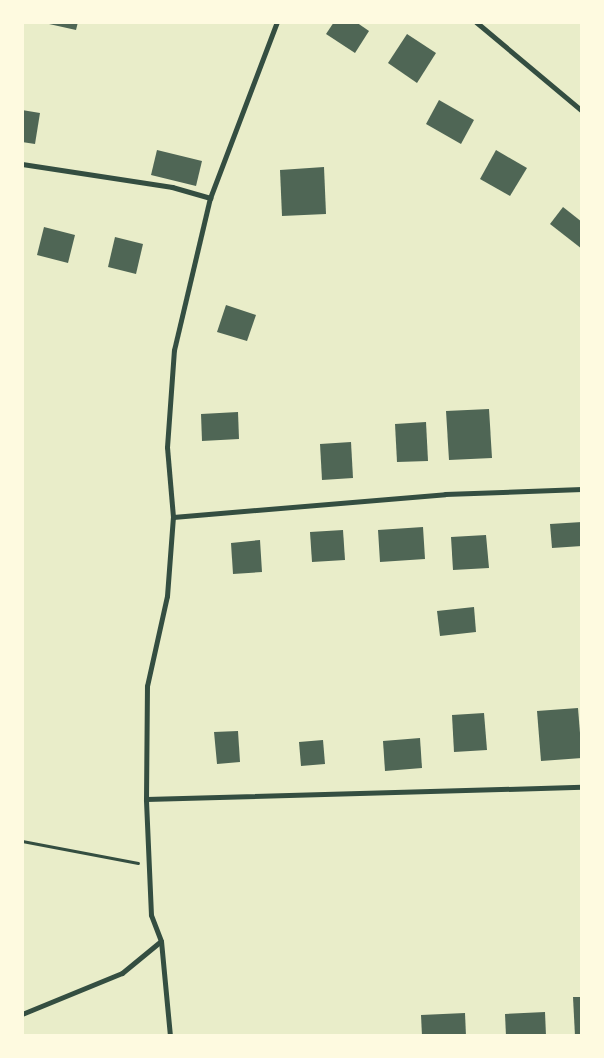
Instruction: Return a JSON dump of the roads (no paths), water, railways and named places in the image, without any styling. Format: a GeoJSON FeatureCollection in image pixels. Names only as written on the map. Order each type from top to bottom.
{"type":"FeatureCollection","features":[{"type":"Feature","properties":{"kind":"street"},"geometry":{"type":"LineString","coordinates":[[170,1036],[161,942],[151,915],[146,799],[147,686],[167,596],[173,517],[167,447],[174,350],[210,198],[277,22]]}},
{"type":"Feature","properties":{"kind":"street"},"geometry":{"type":"LineString","coordinates":[[476,22],[582,111]]}},
{"type":"Feature","properties":{"kind":"street"},"geometry":{"type":"LineString","coordinates":[[22,164],[172,187],[210,198]]}},
{"type":"Feature","properties":{"kind":"street"},"geometry":{"type":"LineString","coordinates":[[173,517],[445,494],[582,489]]}},
{"type":"Feature","properties":{"kind":"street"},"geometry":{"type":"LineString","coordinates":[[146,799],[198,794],[582,787]]}},
{"type":"Feature","properties":{"kind":"street"},"geometry":{"type":"LineString","coordinates":[[22,1014],[122,973],[161,942]]}}]}
